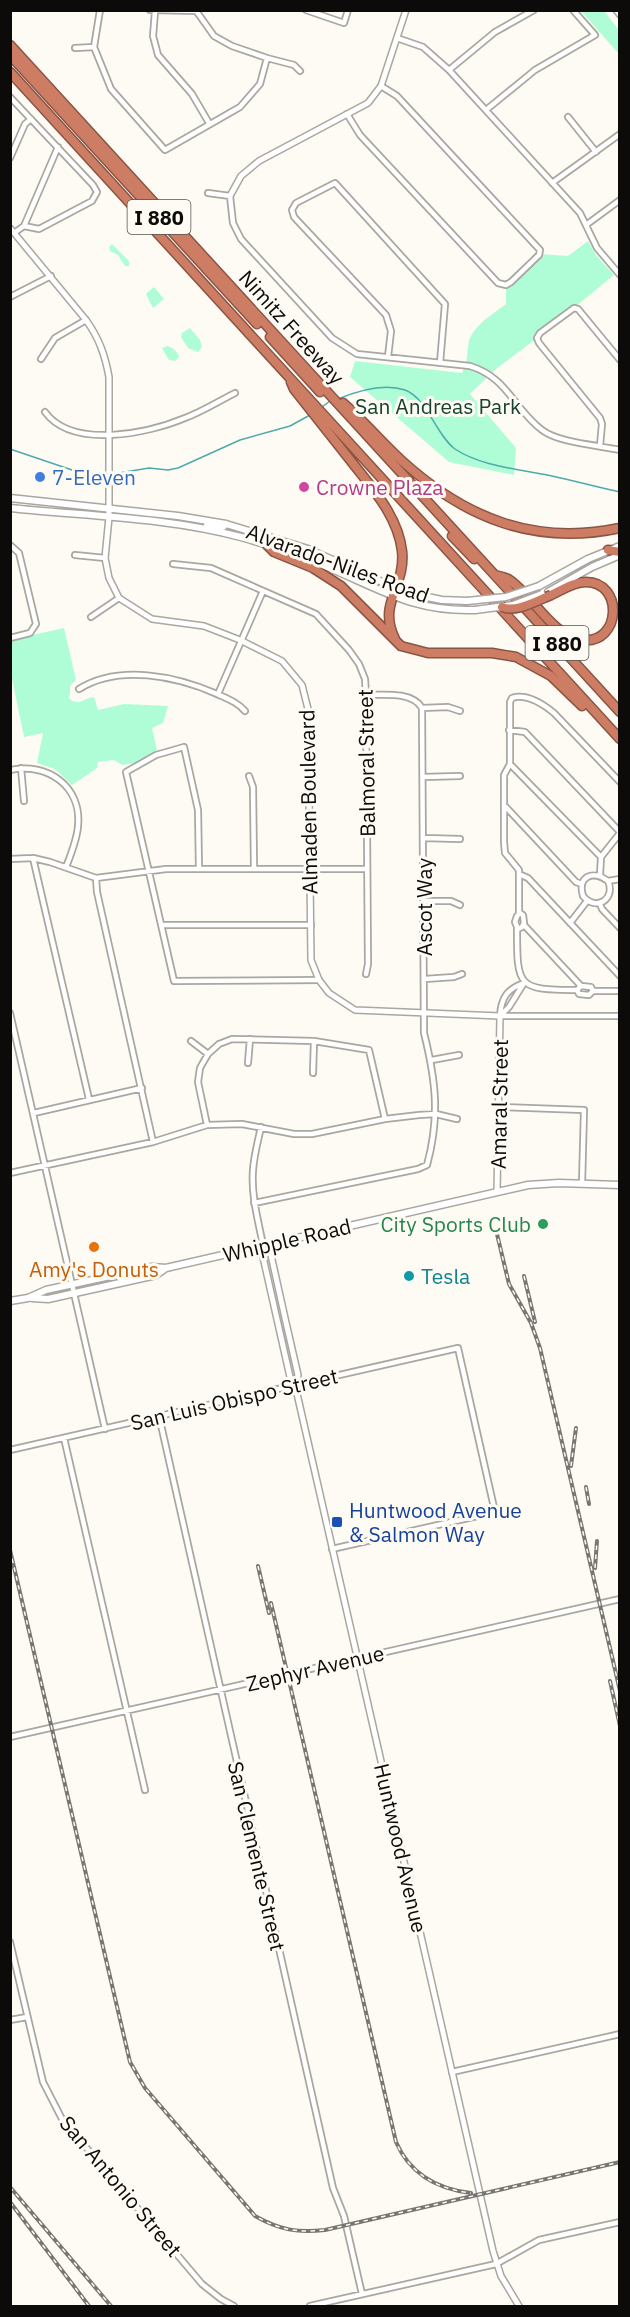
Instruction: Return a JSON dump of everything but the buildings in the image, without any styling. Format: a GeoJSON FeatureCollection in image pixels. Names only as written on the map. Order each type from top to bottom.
{"type":"FeatureCollection","features":[{"type":"Feature","properties":{"kind":"highway","name":"Nimitz Freeway"},"geometry":{"type":"LineString","coordinates":[[10,45],[310,377],[344,411],[620,712]]}},
{"type":"Feature","properties":{"kind":"highway","name":"I 880"},"geometry":{"type":"LineString","coordinates":[[10,56],[310,377]]}},
{"type":"Feature","properties":{"kind":"highway","name":"Nimitz Freeway"},"geometry":{"type":"LineString","coordinates":[[10,72],[288,376],[326,423],[620,739]]}},
{"type":"Feature","properties":{"kind":"highway"},"geometry":{"type":"LineString","coordinates":[[344,411],[418,475],[449,498],[479,514],[512,526],[546,533],[579,534],[620,528]]}},
{"type":"Feature","properties":{"kind":"highway"},"geometry":{"type":"LineString","coordinates":[[326,423],[380,498],[396,527],[403,560],[388,611],[388,622],[394,638],[401,646]]}},
{"type":"Feature","properties":{"kind":"highway"},"geometry":{"type":"LineString","coordinates":[[267,545],[274,552],[313,568],[332,579],[401,646],[428,653],[492,653],[516,657],[551,675],[589,713],[602,720]]}},
{"type":"Feature","properties":{"kind":"highway"},"geometry":{"type":"LineString","coordinates":[[608,550],[620,554]]}},
{"type":"Feature","properties":{"kind":"highway"},"geometry":{"type":"LineString","coordinates":[[494,575],[508,579],[560,630],[575,638],[586,640],[597,638],[606,632],[612,622],[614,611],[612,601],[606,591],[597,585],[580,583],[550,593],[517,608],[502,607]]}},
{"type":"Feature","properties":{"kind":"main road","name":"Alvarado-Niles Road"},"geometry":{"type":"LineString","coordinates":[[10,498],[186,517],[226,524],[316,552],[394,593],[467,602],[506,597],[542,585],[620,546]]}},
{"type":"Feature","properties":{"kind":"main road","name":"Alvarado-Niles Road"},"geometry":{"type":"LineString","coordinates":[[10,508],[177,524],[216,531],[267,545],[439,609],[475,610],[502,607]]}},
{"type":"Feature","properties":{"kind":"main road"},"geometry":{"type":"LineString","coordinates":[[177,524],[181,522],[223,528],[226,524]]}},
{"type":"Feature","properties":{"kind":"main road"},"geometry":{"type":"LineString","coordinates":[[550,593],[592,567],[620,554]]}},
{"type":"Feature","properties":{"kind":"main road","name":"Whipple Road"},"geometry":{"type":"LineString","coordinates":[[28,1298],[46,1290],[72,1284],[152,1267],[166,1268],[543,1183],[620,1185]]}},
{"type":"Feature","properties":{"kind":"main road","name":"Whipple Road"},"geometry":{"type":"LineString","coordinates":[[10,1301],[28,1298],[48,1299],[156,1275],[166,1268]]}},
{"type":"Feature","properties":{"kind":"street"},"geometry":{"type":"LineString","coordinates":[[100,10],[94,47],[111,89],[165,150],[240,107],[260,84],[267,58]]}},
{"type":"Feature","properties":{"kind":"street"},"geometry":{"type":"LineString","coordinates":[[306,10],[344,23],[348,10]]}},
{"type":"Feature","properties":{"kind":"street"},"geometry":{"type":"LineString","coordinates":[[406,10],[381,86],[368,103],[259,161],[241,176],[230,196],[233,223],[241,239],[332,338],[357,354],[470,366],[489,373],[504,386],[530,420],[549,435],[620,450]]}},
{"type":"Feature","properties":{"kind":"street"},"geometry":{"type":"LineString","coordinates":[[449,70],[495,32],[534,10]]}},
{"type":"Feature","properties":{"kind":"street"},"geometry":{"type":"LineString","coordinates":[[486,110],[535,70],[595,35],[573,10]]}},
{"type":"Feature","properties":{"kind":"street"},"geometry":{"type":"LineString","coordinates":[[616,10],[620,15]]}},
{"type":"Feature","properties":{"kind":"street"},"geometry":{"type":"LineString","coordinates":[[209,123],[192,94],[158,55],[153,36],[153,11],[198,11],[213,36],[232,46],[294,65],[300,71]]}},
{"type":"Feature","properties":{"kind":"street"},"geometry":{"type":"LineString","coordinates":[[397,38],[423,47],[449,70],[580,213],[597,248],[619,272]]}},
{"type":"Feature","properties":{"kind":"street"},"geometry":{"type":"LineString","coordinates":[[75,48],[94,47]]}},
{"type":"Feature","properties":{"kind":"street"},"geometry":{"type":"LineString","coordinates":[[347,114],[360,135],[498,283],[506,285],[512,282],[540,254],[540,250],[397,96],[381,86]]}},
{"type":"Feature","properties":{"kind":"street"},"geometry":{"type":"LineString","coordinates":[[10,97],[95,187],[97,194],[90,202],[39,229],[24,226],[13,230],[86,320],[103,349],[109,377],[109,518],[105,558],[109,578],[119,598],[91,618]]}},
{"type":"Feature","properties":{"kind":"street"},"geometry":{"type":"LineString","coordinates":[[568,117],[596,152]]}},
{"type":"Feature","properties":{"kind":"street"},"geometry":{"type":"LineString","coordinates":[[10,158],[25,124],[31,118]]}},
{"type":"Feature","properties":{"kind":"street"},"geometry":{"type":"LineString","coordinates":[[552,183],[620,135]]}},
{"type":"Feature","properties":{"kind":"street"},"geometry":{"type":"LineString","coordinates":[[24,226],[58,147]]}},
{"type":"Feature","properties":{"kind":"street"},"geometry":{"type":"LineString","coordinates":[[388,357],[391,331],[386,315],[294,217],[292,210],[296,203],[335,183],[445,304],[440,363]]}},
{"type":"Feature","properties":{"kind":"street"},"geometry":{"type":"LineString","coordinates":[[208,193],[230,196]]}},
{"type":"Feature","properties":{"kind":"street"},"geometry":{"type":"LineString","coordinates":[[586,225],[620,200]]}},
{"type":"Feature","properties":{"kind":"street"},"geometry":{"type":"LineString","coordinates":[[10,297],[51,276]]}},
{"type":"Feature","properties":{"kind":"street"},"geometry":{"type":"LineString","coordinates":[[600,446],[602,424],[600,418],[537,338],[540,333],[574,308],[578,309],[620,360]]}},
{"type":"Feature","properties":{"kind":"street"},"geometry":{"type":"LineString","coordinates":[[41,359],[55,338],[86,320]]}},
{"type":"Feature","properties":{"kind":"street"},"geometry":{"type":"LineString","coordinates":[[101,376],[109,377]]}},
{"type":"Feature","properties":{"kind":"street"},"geometry":{"type":"LineString","coordinates":[[45,412],[52,421],[76,432],[110,435],[143,431],[186,418],[235,393]]}},
{"type":"Feature","properties":{"kind":"street"},"geometry":{"type":"LineString","coordinates":[[10,545],[19,553],[36,624],[30,633],[10,638]]}},
{"type":"Feature","properties":{"kind":"street"},"geometry":{"type":"LineString","coordinates":[[75,555],[105,558]]}},
{"type":"Feature","properties":{"kind":"street","name":"Balmoral Street"},"geometry":{"type":"LineString","coordinates":[[173,564],[211,568],[316,614],[349,650],[358,664],[365,679],[366,695],[368,964],[366,974]]}},
{"type":"Feature","properties":{"kind":"street"},"geometry":{"type":"LineString","coordinates":[[218,694],[263,591]]}},
{"type":"Feature","properties":{"kind":"street","name":"Almaden Boulevard"},"geometry":{"type":"LineString","coordinates":[[119,598],[152,618],[204,626],[240,640],[282,661],[302,685],[308,709],[311,960],[319,980]]}},
{"type":"Feature","properties":{"kind":"street"},"geometry":{"type":"LineString","coordinates":[[79,689],[90,682],[134,675],[182,681],[218,694],[238,704],[244,711]]}},
{"type":"Feature","properties":{"kind":"street"},"geometry":{"type":"LineString","coordinates":[[366,695],[404,697],[419,703],[422,708],[448,707],[459,711]]}},
{"type":"Feature","properties":{"kind":"street"},"geometry":{"type":"LineString","coordinates":[[593,991],[591,987],[542,989],[532,987],[524,983],[518,967],[518,928],[514,922],[519,914],[519,874],[516,866],[505,853],[504,775],[510,764],[509,730],[512,698],[516,696],[530,699],[554,712],[620,782]]}},
{"type":"Feature","properties":{"kind":"street","name":"Ascot Way"},"geometry":{"type":"LineString","coordinates":[[254,1203],[418,1170],[427,1165],[435,1129],[437,1102],[432,1060],[424,1033],[422,708]]}},
{"type":"Feature","properties":{"kind":"street"},"geometry":{"type":"LineString","coordinates":[[509,730],[525,732],[620,832],[601,857],[600,874]]}},
{"type":"Feature","properties":{"kind":"street"},"geometry":{"type":"LineString","coordinates":[[199,869],[198,810],[183,747],[156,755],[126,772],[174,981],[319,980],[329,993],[355,1010],[500,1016],[620,1016]]}},
{"type":"Feature","properties":{"kind":"street"},"geometry":{"type":"LineString","coordinates":[[510,764],[601,857]]}},
{"type":"Feature","properties":{"kind":"street"},"geometry":{"type":"LineString","coordinates":[[21,768],[24,801]]}},
{"type":"Feature","properties":{"kind":"street"},"geometry":{"type":"LineString","coordinates":[[10,770],[41,769],[57,776],[70,790],[76,803],[78,826],[66,867]]}},
{"type":"Feature","properties":{"kind":"street"},"geometry":{"type":"LineString","coordinates":[[249,776],[253,787],[254,868]]}},
{"type":"Feature","properties":{"kind":"street"},"geometry":{"type":"LineString","coordinates":[[423,777],[460,776]]}},
{"type":"Feature","properties":{"kind":"street"},"geometry":{"type":"LineString","coordinates":[[504,805],[576,882],[582,884]]}},
{"type":"Feature","properties":{"kind":"street"},"geometry":{"type":"LineString","coordinates":[[424,838],[460,838]]}},
{"type":"Feature","properties":{"kind":"street"},"geometry":{"type":"LineString","coordinates":[[10,859],[33,858],[96,878],[147,871],[199,869],[367,869]]}},
{"type":"Feature","properties":{"kind":"street"},"geometry":{"type":"LineString","coordinates":[[33,858],[89,1099]]}},
{"type":"Feature","properties":{"kind":"street"},"geometry":{"type":"LineString","coordinates":[[519,874],[528,878],[620,976]]}},
{"type":"Feature","properties":{"kind":"street"},"geometry":{"type":"LineString","coordinates":[[608,880],[610,894],[606,900],[600,904],[586,901],[581,890],[582,884],[592,874],[600,874],[608,880],[620,879]]}},
{"type":"Feature","properties":{"kind":"street"},"geometry":{"type":"LineString","coordinates":[[96,878],[97,892],[153,1142]]}},
{"type":"Feature","properties":{"kind":"street"},"geometry":{"type":"LineString","coordinates":[[424,901],[451,901],[460,904]]}},
{"type":"Feature","properties":{"kind":"street"},"geometry":{"type":"LineString","coordinates":[[570,923],[586,901]]}},
{"type":"Feature","properties":{"kind":"street"},"geometry":{"type":"LineString","coordinates":[[600,904],[620,927]]}},
{"type":"Feature","properties":{"kind":"street"},"geometry":{"type":"LineString","coordinates":[[519,914],[523,915],[524,925],[579,988],[579,994],[586,995],[593,991],[620,992]]}},
{"type":"Feature","properties":{"kind":"street"},"geometry":{"type":"LineString","coordinates":[[162,925],[311,924]]}},
{"type":"Feature","properties":{"kind":"street"},"geometry":{"type":"LineString","coordinates":[[518,928],[524,925]]}},
{"type":"Feature","properties":{"kind":"street"},"geometry":{"type":"LineString","coordinates":[[424,979],[454,977],[462,974]]}},
{"type":"Feature","properties":{"kind":"street","name":"Amaral Street"},"geometry":{"type":"LineString","coordinates":[[497,1192],[501,1005],[506,993],[513,987],[524,983]]}},
{"type":"Feature","properties":{"kind":"street","name":"Amaral Street"},"geometry":{"type":"LineString","coordinates":[[500,1016],[509,1007],[524,983]]}},
{"type":"Feature","properties":{"kind":"street"},"geometry":{"type":"LineString","coordinates":[[10,1013],[105,1429]]}},
{"type":"Feature","properties":{"kind":"street"},"geometry":{"type":"LineString","coordinates":[[207,1125],[198,1082],[200,1068],[208,1054],[219,1044],[232,1039],[314,1041],[369,1050],[385,1119]]}},
{"type":"Feature","properties":{"kind":"street"},"geometry":{"type":"LineString","coordinates":[[248,1063],[250,1039]]}},
{"type":"Feature","properties":{"kind":"street"},"geometry":{"type":"LineString","coordinates":[[191,1041],[208,1054]]}},
{"type":"Feature","properties":{"kind":"street"},"geometry":{"type":"LineString","coordinates":[[313,1072],[314,1041]]}},
{"type":"Feature","properties":{"kind":"street"},"geometry":{"type":"LineString","coordinates":[[432,1060],[459,1055]]}},
{"type":"Feature","properties":{"kind":"street"},"geometry":{"type":"LineString","coordinates":[[34,1113],[142,1088]]}},
{"type":"Feature","properties":{"kind":"street"},"geometry":{"type":"LineString","coordinates":[[499,1107],[584,1110],[582,1184]]}},
{"type":"Feature","properties":{"kind":"street"},"geometry":{"type":"LineString","coordinates":[[10,1173],[153,1142],[207,1125],[242,1124],[294,1134],[312,1134],[385,1119],[436,1114],[457,1119]]}},
{"type":"Feature","properties":{"kind":"street","name":"Huntwood Avenue"},"geometry":{"type":"LineString","coordinates":[[261,1127],[253,1169],[254,1203],[267,1278],[290,1377],[295,1385],[496,2264],[519,2307]]}},
{"type":"Feature","properties":{"kind":"street","name":"San Luis Obispo Street"},"geometry":{"type":"LineString","coordinates":[[10,1450],[458,1348],[495,1512],[332,1549]]}},
{"type":"Feature","properties":{"kind":"street","name":"San Clemente Street"},"geometry":{"type":"LineString","coordinates":[[159,1416],[333,2188],[344,2216],[362,2294]]}},
{"type":"Feature","properties":{"kind":"street"},"geometry":{"type":"LineString","coordinates":[[64,1438],[145,1790]]}},
{"type":"Feature","properties":{"kind":"street","name":"Zephyr Avenue"},"geometry":{"type":"LineString","coordinates":[[10,1737],[620,1599]]}},
{"type":"Feature","properties":{"kind":"street","name":"San Antonio Street"},"geometry":{"type":"LineString","coordinates":[[10,1942],[43,2082],[62,2119],[202,2284],[234,2307]]}},
{"type":"Feature","properties":{"kind":"street"},"geometry":{"type":"LineString","coordinates":[[10,2020],[27,2017]]}},
{"type":"Feature","properties":{"kind":"street"},"geometry":{"type":"LineString","coordinates":[[452,2072],[620,2034]]}},
{"type":"Feature","properties":{"kind":"street"},"geometry":{"type":"LineString","coordinates":[[309,2307],[496,2264],[539,2240],[620,2222]]}},
{"type":"Feature","properties":{"kind":"green space"},"geometry":{"type":"Polygon","coordinates":[[[581,11],[604,11],[619,30],[619,54],[581,11]]]}},
{"type":"Feature","properties":{"kind":"green space","name":"San Andreas Park"},"geometry":{"type":"Polygon","coordinates":[[[588,241],[596,255],[614,275],[496,369],[470,394],[516,448],[514,475],[449,462],[350,377],[355,361],[462,373],[466,364],[471,335],[485,320],[506,304],[506,285],[540,254],[568,256],[588,241]]]}},
{"type":"Feature","properties":{"kind":"green space"},"geometry":{"type":"Polygon","coordinates":[[[112,244],[129,261],[129,266],[125,266],[118,255],[110,251],[109,247],[112,244]]]}},
{"type":"Feature","properties":{"kind":"green space"},"geometry":{"type":"Polygon","coordinates":[[[154,287],[164,299],[153,308],[146,294],[154,287]]]}},
{"type":"Feature","properties":{"kind":"green space"},"geometry":{"type":"Polygon","coordinates":[[[190,328],[200,340],[202,347],[198,352],[188,348],[181,337],[182,333],[190,328]]]}},
{"type":"Feature","properties":{"kind":"green space"},"geometry":{"type":"Polygon","coordinates":[[[167,346],[178,355],[175,361],[169,360],[162,348],[167,346]]]}},
{"type":"Feature","properties":{"kind":"green space"},"geometry":{"type":"Polygon","coordinates":[[[64,628],[76,680],[70,686],[68,698],[72,701],[78,702],[94,697],[98,710],[124,704],[168,706],[163,723],[152,728],[157,750],[135,763],[122,765],[114,760],[98,762],[97,768],[72,785],[55,769],[37,763],[43,733],[24,737],[11,674],[10,640],[64,628]]]}},
{"type":"Feature","properties":{"kind":"waterway"},"geometry":{"type":"LineString","coordinates":[[338,399],[380,388],[405,390],[413,394],[425,408],[448,443],[466,455],[489,464],[620,492]]}},
{"type":"Feature","properties":{"kind":"waterway"},"geometry":{"type":"LineString","coordinates":[[322,407],[330,401]]}},
{"type":"Feature","properties":{"kind":"waterway"},"geometry":{"type":"LineString","coordinates":[[119,473],[149,468],[168,470],[178,468],[240,440],[290,426],[310,415]]}},
{"type":"Feature","properties":{"kind":"waterway"},"geometry":{"type":"LineString","coordinates":[[10,449],[75,471],[101,475]]}},
{"type":"Feature","properties":{"kind":"railway"},"geometry":{"type":"LineString","coordinates":[[496,1230],[509,1284],[531,1323],[540,1348],[620,1691]]}},
{"type":"Feature","properties":{"kind":"railway"},"geometry":{"type":"LineString","coordinates":[[524,1276],[535,1322]]}},
{"type":"Feature","properties":{"kind":"railway"},"geometry":{"type":"LineString","coordinates":[[571,1466],[576,1428]]}},
{"type":"Feature","properties":{"kind":"railway"},"geometry":{"type":"LineString","coordinates":[[586,1487],[589,1504]]}},
{"type":"Feature","properties":{"kind":"railway"},"geometry":{"type":"LineString","coordinates":[[595,1568],[597,1541]]}},
{"type":"Feature","properties":{"kind":"railway"},"geometry":{"type":"LineString","coordinates":[[10,1550],[130,2062],[145,2088],[255,2216],[273,2225],[289,2229],[325,2230],[620,2162]]}},
{"type":"Feature","properties":{"kind":"railway"},"geometry":{"type":"LineString","coordinates":[[258,1566],[269,1613]]}},
{"type":"Feature","properties":{"kind":"railway"},"geometry":{"type":"LineString","coordinates":[[271,1603],[396,2142],[409,2163],[426,2178],[447,2188],[471,2193]]}},
{"type":"Feature","properties":{"kind":"railway"},"geometry":{"type":"LineString","coordinates":[[610,1681],[620,1726]]}},
{"type":"Feature","properties":{"kind":"railway"},"geometry":{"type":"LineString","coordinates":[[10,2187],[111,2306]]}},
{"type":"Feature","properties":{"kind":"railway"},"geometry":{"type":"LineString","coordinates":[[10,2202],[89,2306]]}},
{"type":"Feature","properties":{"kind":"place","name":"7-Eleven"},"geometry":{"type":"Point","coordinates":[40,477]}},
{"type":"Feature","properties":{"kind":"place","name":"Crowne Plaza"},"geometry":{"type":"Point","coordinates":[304,487]}},
{"type":"Feature","properties":{"kind":"place","name":"City Sports Club"},"geometry":{"type":"Point","coordinates":[543,1224]}},
{"type":"Feature","properties":{"kind":"place","name":"Amy's Donuts"},"geometry":{"type":"Point","coordinates":[94,1247]}},
{"type":"Feature","properties":{"kind":"place","name":"Tesla"},"geometry":{"type":"Point","coordinates":[409,1276]}},
{"type":"Feature","properties":{"kind":"place","name":"Huntwood Avenue & Salmon Way"},"geometry":{"type":"Point","coordinates":[337,1522]}}]}
